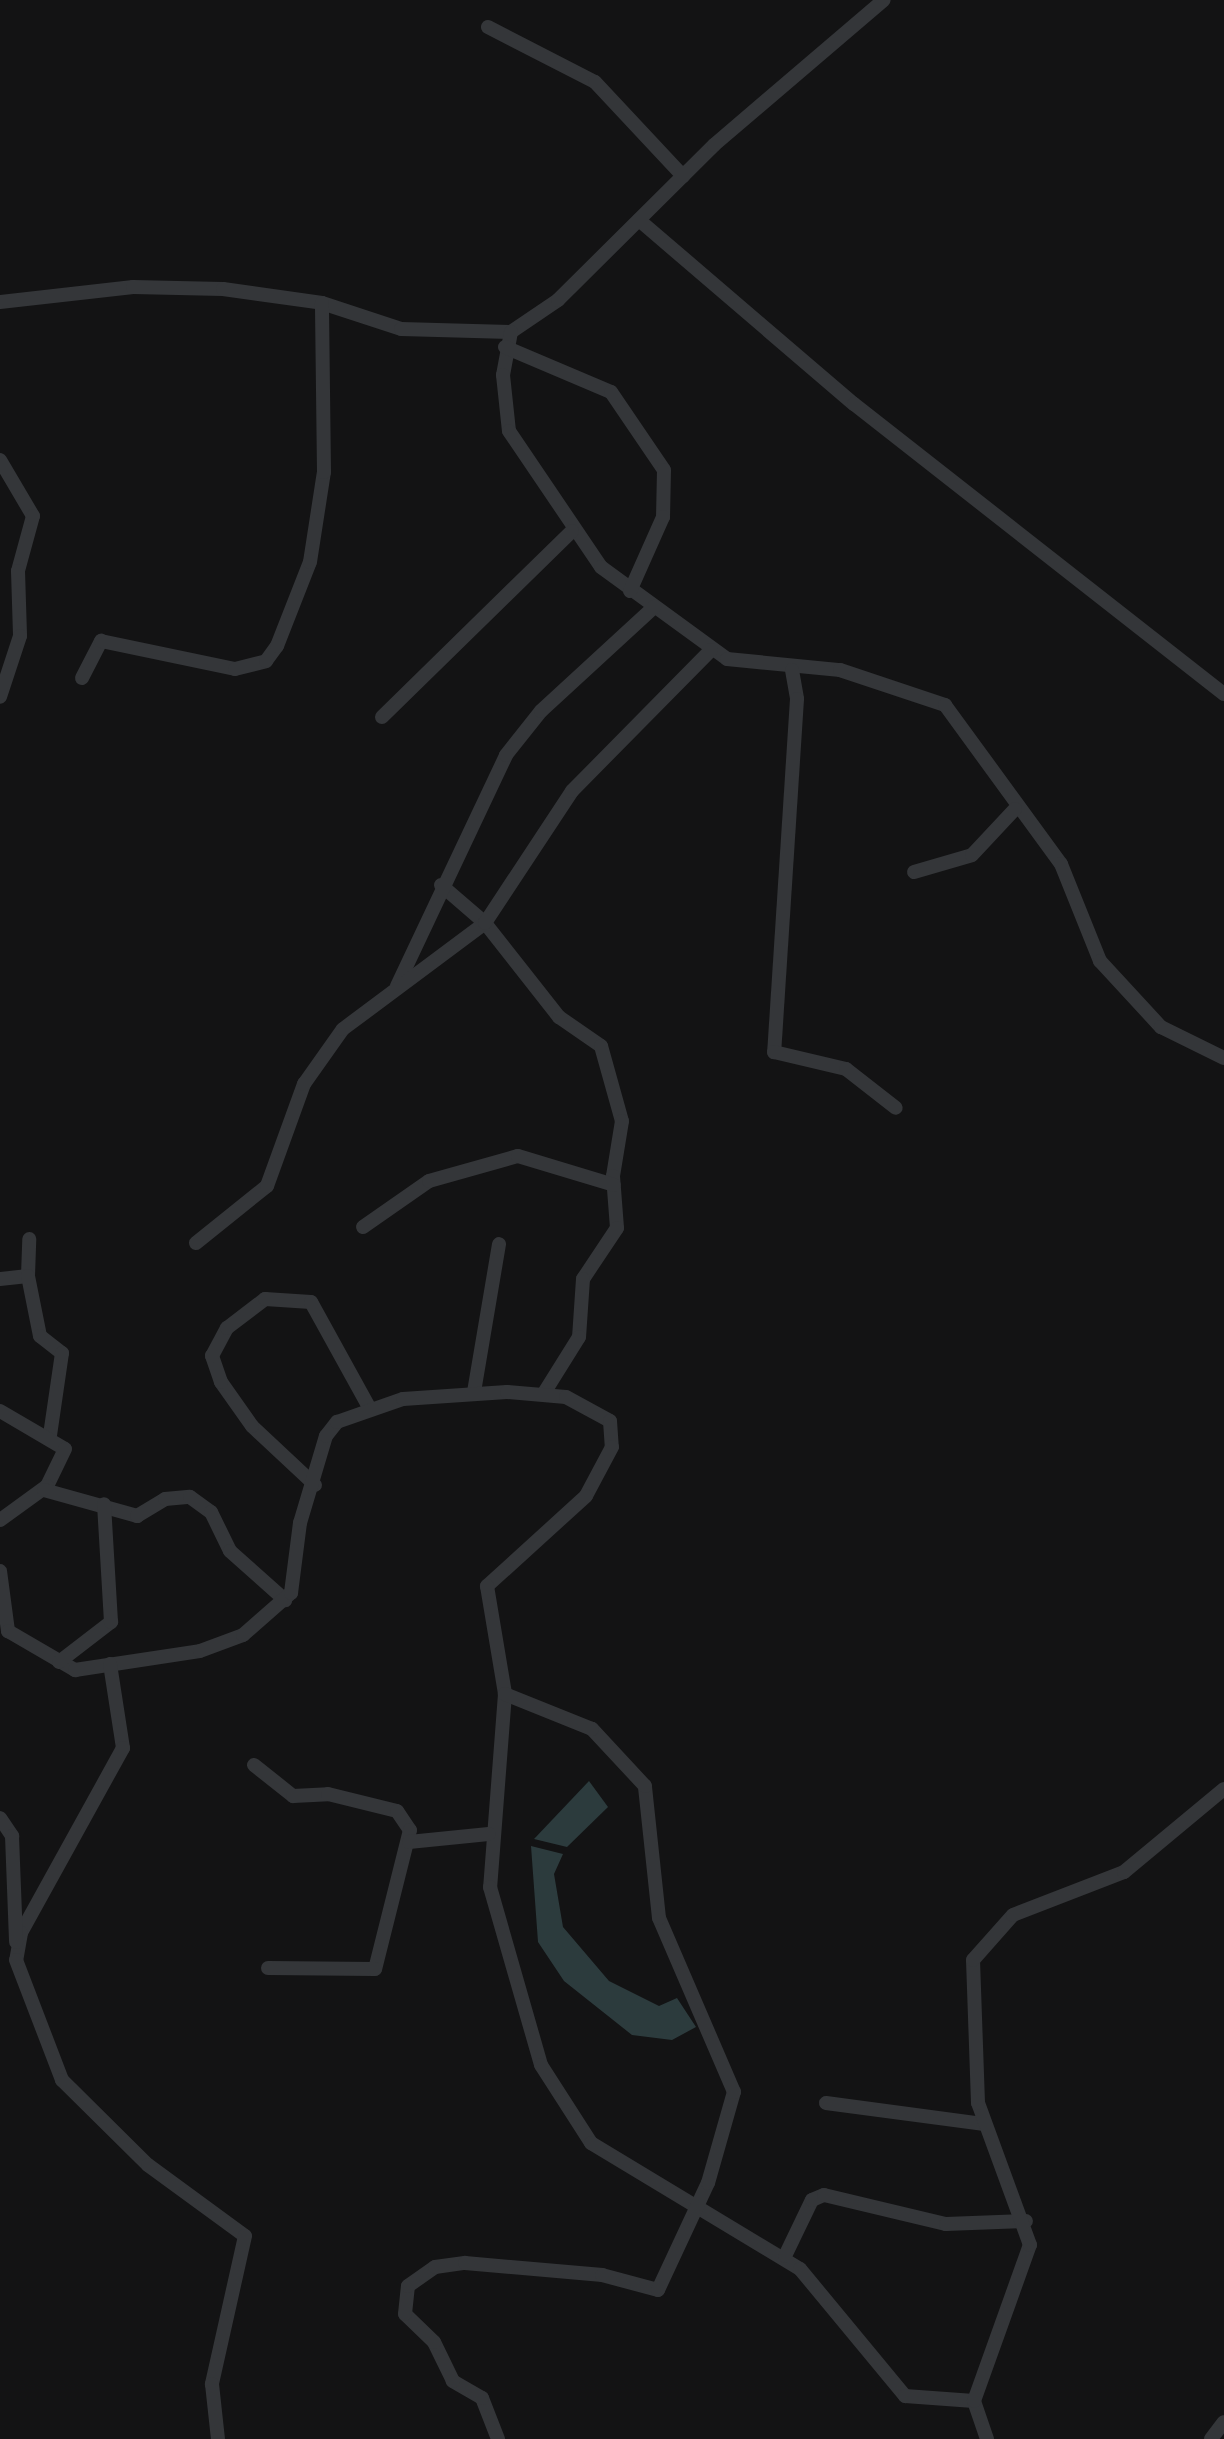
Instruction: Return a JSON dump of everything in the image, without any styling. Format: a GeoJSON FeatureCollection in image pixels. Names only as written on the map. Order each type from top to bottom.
{"type":"FeatureCollection","features":[{"type":"Feature","properties":{"kind":"street"},"geometry":{"type":"LineString","coordinates":[[508,340],[558,300],[683,176],[884,0]]}},
{"type":"Feature","properties":{"kind":"street"},"geometry":{"type":"LineString","coordinates":[[488,28],[595,82],[683,176]]}},
{"type":"Feature","properties":{"kind":"street"},"geometry":{"type":"LineString","coordinates":[[639,220],[854,404],[1224,694]]}},
{"type":"Feature","properties":{"kind":"street"},"geometry":{"type":"LineString","coordinates":[[0,302],[133,286],[322,303],[401,329],[508,340],[611,392],[664,470],[663,517],[630,591]]}},
{"type":"Feature","properties":{"kind":"street"},"geometry":{"type":"LineString","coordinates":[[82,678],[102,641],[235,669],[266,661],[277,646],[310,562],[324,472],[322,303]]}},
{"type":"Feature","properties":{"kind":"street"},"geometry":{"type":"LineString","coordinates":[[508,340],[509,432],[572,531],[630,591],[710,650],[742,664],[840,670],[945,704],[970,732],[1016,809],[1061,864],[1100,962],[1161,1027],[1224,1058]]}},
{"type":"Feature","properties":{"kind":"street"},"geometry":{"type":"LineString","coordinates":[[0,460],[33,516],[18,570],[20,636],[0,697]]}},
{"type":"Feature","properties":{"kind":"street"},"geometry":{"type":"LineString","coordinates":[[382,716],[572,531]]}},
{"type":"Feature","properties":{"kind":"street"},"geometry":{"type":"LineString","coordinates":[[396,987],[441,884],[523,731],[654,607]]}},
{"type":"Feature","properties":{"kind":"street"},"geometry":{"type":"LineString","coordinates":[[196,1243],[268,1186],[313,1066],[343,1029],[485,923],[572,791],[710,650]]}},
{"type":"Feature","properties":{"kind":"street"},"geometry":{"type":"LineString","coordinates":[[792,670],[790,837],[773,1046],[778,1056],[846,1068],[896,1108]]}},
{"type":"Feature","properties":{"kind":"street"},"geometry":{"type":"LineString","coordinates":[[914,872],[972,855],[1016,809]]}},
{"type":"Feature","properties":{"kind":"street"},"geometry":{"type":"LineString","coordinates":[[441,884],[485,923],[559,1017],[607,1057],[623,1135],[614,1185],[614,1238],[583,1279],[579,1337],[544,1393]]}},
{"type":"Feature","properties":{"kind":"street"},"geometry":{"type":"LineString","coordinates":[[363,1227],[429,1181],[508,1158],[528,1156],[614,1185]]}},
{"type":"Feature","properties":{"kind":"street"},"geometry":{"type":"LineString","coordinates":[[29,1239],[28,1276],[40,1336],[62,1353],[50,1435]]}},
{"type":"Feature","properties":{"kind":"street"},"geometry":{"type":"LineString","coordinates":[[474,1392],[499,1244]]}},
{"type":"Feature","properties":{"kind":"street"},"geometry":{"type":"LineString","coordinates":[[0,1279],[28,1276]]}},
{"type":"Feature","properties":{"kind":"street"},"geometry":{"type":"LineString","coordinates":[[314,1486],[252,1426],[221,1382],[212,1356],[227,1328],[252,1303],[311,1302],[369,1407]]}},
{"type":"Feature","properties":{"kind":"street"},"geometry":{"type":"LineString","coordinates":[[0,1571],[8,1630],[59,1662],[90,1673],[110,1664],[222,1644],[286,1600],[298,1580],[300,1523],[326,1436],[369,1407],[474,1392],[544,1393],[599,1412],[615,1436],[586,1496],[490,1579],[505,1694],[489,1834],[496,1924],[541,2065],[569,2117],[611,2159],[784,2256],[832,2301],[905,2396],[974,2401]]}},
{"type":"Feature","properties":{"kind":"street"},"geometry":{"type":"LineString","coordinates":[[0,1411],[50,1435],[64,1456],[44,1490],[0,1520]]}},
{"type":"Feature","properties":{"kind":"street"},"geometry":{"type":"LineString","coordinates":[[44,1490],[137,1516],[164,1499],[202,1504],[230,1550],[286,1600]]}},
{"type":"Feature","properties":{"kind":"street"},"geometry":{"type":"LineString","coordinates":[[59,1662],[111,1622],[104,1504]]}},
{"type":"Feature","properties":{"kind":"street"},"geometry":{"type":"LineString","coordinates":[[16,1946],[123,1748],[110,1664]]}},
{"type":"Feature","properties":{"kind":"street"},"geometry":{"type":"LineString","coordinates":[[498,2439],[482,2398],[453,2381],[440,2350],[406,2314],[408,2286],[452,2262],[594,2274],[658,2290],[697,2208],[734,2092],[722,2051],[699,2021],[683,1986],[652,1890],[645,1786],[592,1729],[505,1694]]}},
{"type":"Feature","properties":{"kind":"street"},"geometry":{"type":"LineString","coordinates":[[254,1766],[300,1799],[328,1794],[396,1811],[409,1842],[376,1969],[268,1968]]}},
{"type":"Feature","properties":{"kind":"street"},"geometry":{"type":"LineString","coordinates":[[987,2439],[974,2401],[1027,2266],[1026,2220],[983,2124],[971,1970],[982,1945],[1032,1903],[1139,1862],[1224,1790]]}},
{"type":"Feature","properties":{"kind":"street"},"geometry":{"type":"LineString","coordinates":[[0,1818],[12,1836],[16,1946],[37,2030],[62,2080],[148,2165],[245,2236],[212,2384],[218,2439]]}},
{"type":"Feature","properties":{"kind":"street"},"geometry":{"type":"LineString","coordinates":[[409,1842],[489,1834]]}},
{"type":"Feature","properties":{"kind":"street"},"geometry":{"type":"LineString","coordinates":[[826,2104],[983,2124]]}},
{"type":"Feature","properties":{"kind":"street"},"geometry":{"type":"LineString","coordinates":[[784,2256],[812,2200],[824,2195],[946,2224],[1026,2220]]}},
{"type":"Feature","properties":{"kind":"street"},"geometry":{"type":"LineString","coordinates":[[1211,2439],[1224,2422]]}},
{"type":"Feature","properties":{"kind":"shaded area"},"geometry":{"type":"Polygon","coordinates":[[[589,1781],[608,1807],[567,1847],[534,1839],[589,1781]]]}},
{"type":"Feature","properties":{"kind":"shaded area"},"geometry":{"type":"Polygon","coordinates":[[[531,1846],[563,1854],[554,1874],[563,1927],[609,1981],[659,2006],[677,1998],[696,2027],[672,2040],[632,2035],[564,1981],[538,1942],[531,1846]]]}}]}
